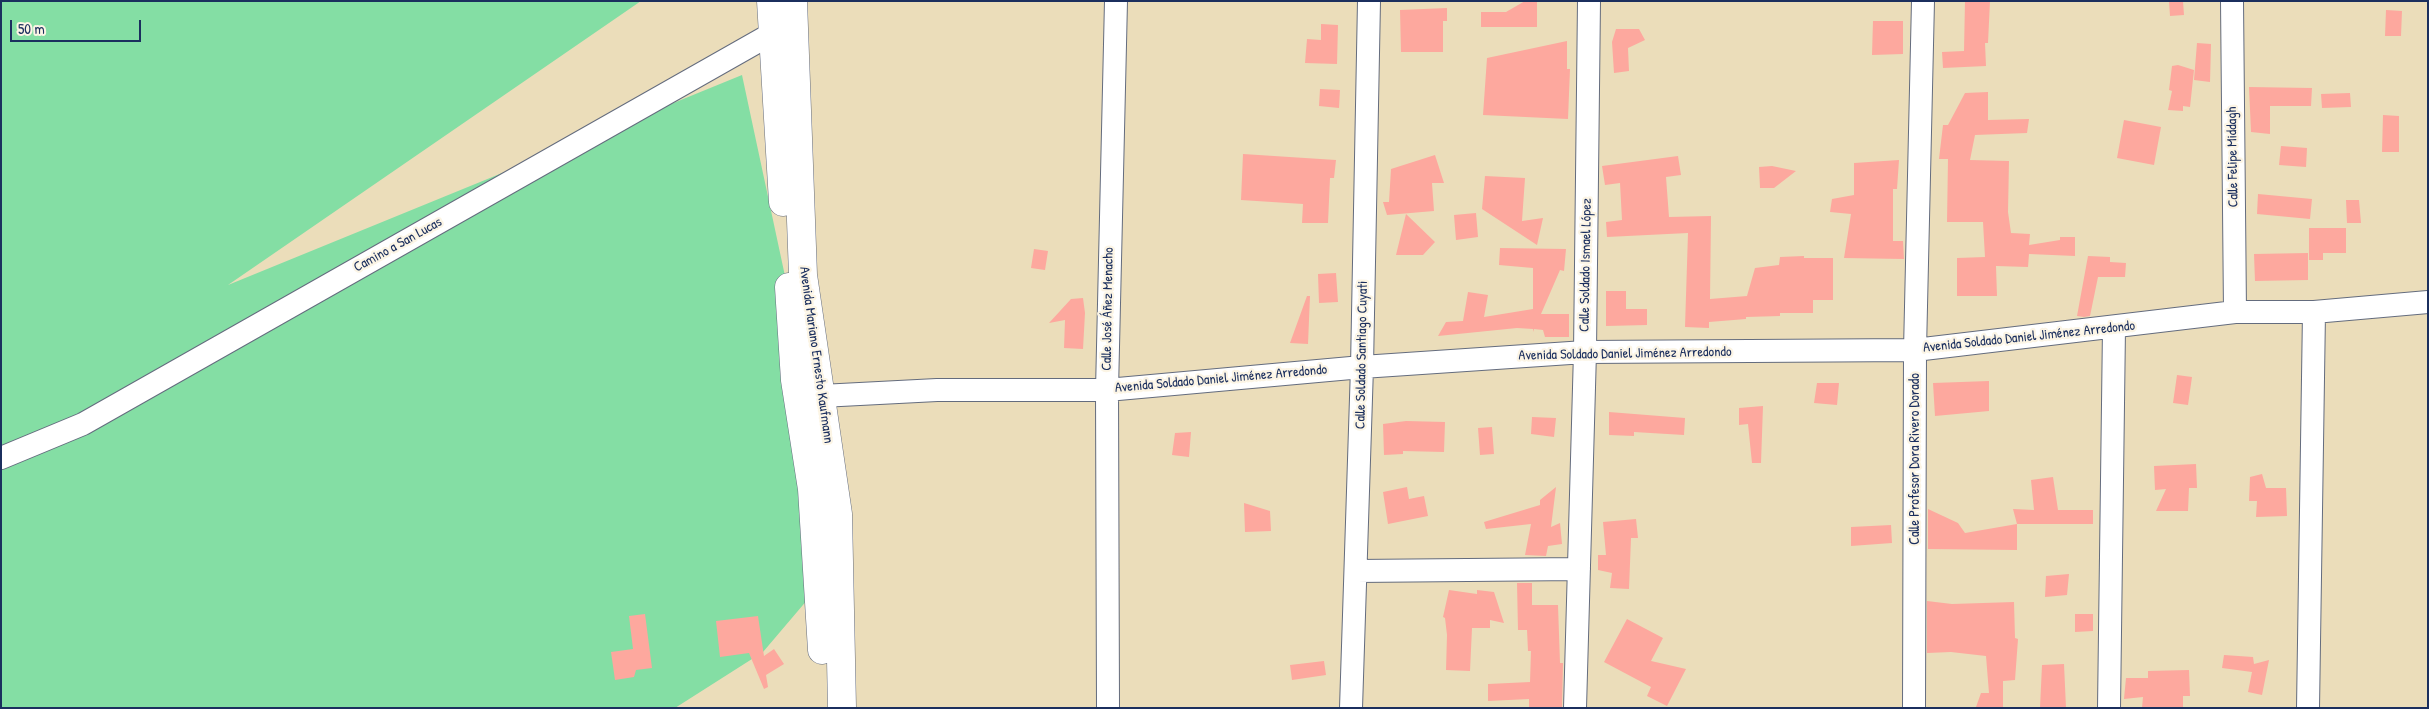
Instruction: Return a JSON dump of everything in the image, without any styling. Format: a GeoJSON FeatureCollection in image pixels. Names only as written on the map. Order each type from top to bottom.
{"type":"FeatureCollection","features":[{"type":"Feature","properties":{"kind":"main road","name":"Avenida Mariano Ernesto Kaufmann"},"geometry":{"type":"LineString","coordinates":[[771,1],[784,34],[804,275],[838,514],[842,708]]}},
{"type":"Feature","properties":{"kind":"main road","name":"Avenida Mariano Ernesto Kaufmann"},"geometry":{"type":"LineString","coordinates":[[793,1],[784,34],[795,380],[812,489],[825,708]]}},
{"type":"Feature","properties":{"kind":"street","name":"Calle José Áñez Menacho"},"geometry":{"type":"LineString","coordinates":[[1108,708],[1106,390],[1116,1]]}},
{"type":"Feature","properties":{"kind":"street","name":"Calle Soldado Santiago Cuyati"},"geometry":{"type":"LineString","coordinates":[[1352,708],[1362,367],[1369,1]]}},
{"type":"Feature","properties":{"kind":"street","name":"Calle Soldado Ismael López"},"geometry":{"type":"LineString","coordinates":[[1575,708],[1585,352],[1589,1]]}},
{"type":"Feature","properties":{"kind":"street","name":"Calle Profesor Dora Rivero Dorado"},"geometry":{"type":"LineString","coordinates":[[1914,708],[1915,350],[1923,1]]}},
{"type":"Feature","properties":{"kind":"street","name":"Calle Felipe Middagh"},"geometry":{"type":"LineString","coordinates":[[2232,1],[2235,312]]}},
{"type":"Feature","properties":{"kind":"street","name":"Camino a San Lucas"},"geometry":{"type":"LineString","coordinates":[[1,458],[82,424],[784,34]]}},
{"type":"Feature","properties":{"kind":"street","name":"Avenida Soldado Daniel Jiménez Arredondo"},"geometry":{"type":"LineString","coordinates":[[821,396],[937,390],[1106,390],[1362,367],[1585,352],[1915,350],[2114,328],[2235,312],[2314,312],[2428,302]]}},
{"type":"Feature","properties":{"kind":"street"},"geometry":{"type":"LineString","coordinates":[[2308,708],[2314,312]]}},
{"type":"Feature","properties":{"kind":"street"},"geometry":{"type":"LineString","coordinates":[[2109,708],[2114,328]]}},
{"type":"Feature","properties":{"kind":"street"},"geometry":{"type":"LineString","coordinates":[[1356,571],[1579,568]]}},
{"type":"Feature","properties":{"kind":"green space"},"geometry":{"type":"Polygon","coordinates":[[[1,1],[641,1],[228,285],[742,75],[810,393],[814,592],[763,652],[675,708],[1,708],[1,1]]]}},
{"type":"Feature","properties":{"kind":"building"},"geometry":{"type":"Polygon","coordinates":[[[1525,1],[1537,1],[1537,27],[1481,27],[1481,12],[1506,12],[1525,1]]]}},
{"type":"Feature","properties":{"kind":"building"},"geometry":{"type":"Polygon","coordinates":[[[1965,1],[1990,1],[1988,43],[1985,43],[1986,66],[1943,68],[1942,52],[1964,51],[1965,1]]]}},
{"type":"Feature","properties":{"kind":"building"},"geometry":{"type":"Polygon","coordinates":[[[2169,1],[2183,1],[2184,15],[2170,16],[2169,1]]]}},
{"type":"Feature","properties":{"kind":"building"},"geometry":{"type":"Polygon","coordinates":[[[1447,8],[1447,21],[1443,21],[1443,52],[1401,52],[1400,10],[1447,8]]]}},
{"type":"Feature","properties":{"kind":"building"},"geometry":{"type":"Polygon","coordinates":[[[2386,10],[2402,11],[2401,36],[2385,36],[2386,10]]]}},
{"type":"Feature","properties":{"kind":"building"},"geometry":{"type":"Polygon","coordinates":[[[1873,21],[1903,21],[1903,54],[1872,55],[1873,21]]]}},
{"type":"Feature","properties":{"kind":"building"},"geometry":{"type":"Polygon","coordinates":[[[1321,24],[1338,25],[1337,64],[1305,63],[1307,39],[1321,40],[1321,24]]]}},
{"type":"Feature","properties":{"kind":"building"},"geometry":{"type":"Polygon","coordinates":[[[1616,29],[1639,29],[1645,40],[1628,48],[1629,71],[1614,73],[1612,42],[1616,29]]]}},
{"type":"Feature","properties":{"kind":"building"},"geometry":{"type":"Polygon","coordinates":[[[1567,41],[1567,69],[1570,69],[1568,119],[1483,115],[1487,58],[1567,41]]]}},
{"type":"Feature","properties":{"kind":"building"},"geometry":{"type":"Polygon","coordinates":[[[2197,43],[2211,44],[2210,82],[2194,80],[2197,43]]]}},
{"type":"Feature","properties":{"kind":"building"},"geometry":{"type":"Polygon","coordinates":[[[2178,65],[2194,70],[2190,107],[2183,106],[2183,111],[2168,110],[2172,91],[2169,90],[2172,66],[2178,65]]]}},
{"type":"Feature","properties":{"kind":"building"},"geometry":{"type":"Polygon","coordinates":[[[2249,87],[2312,88],[2311,106],[2270,106],[2270,134],[2251,132],[2249,87]]]}},
{"type":"Feature","properties":{"kind":"building"},"geometry":{"type":"Polygon","coordinates":[[[1320,89],[1340,90],[1339,108],[1319,106],[1320,89]]]}},
{"type":"Feature","properties":{"kind":"building"},"geometry":{"type":"Polygon","coordinates":[[[1988,92],[1988,120],[2029,119],[2027,133],[1975,135],[1970,160],[2009,161],[2008,212],[2011,233],[2030,234],[2029,245],[2060,240],[2060,237],[2075,237],[2075,256],[2029,254],[2028,267],[1996,266],[1997,296],[1957,296],[1957,258],[1985,257],[1983,222],[1947,222],[1948,159],[1939,159],[1943,125],[1948,125],[1965,93],[1988,92]]]}},
{"type":"Feature","properties":{"kind":"building"},"geometry":{"type":"Polygon","coordinates":[[[2350,93],[2351,107],[2322,108],[2321,94],[2350,93]]]}},
{"type":"Feature","properties":{"kind":"building"},"geometry":{"type":"Polygon","coordinates":[[[2383,115],[2399,116],[2399,152],[2382,152],[2383,115]]]}},
{"type":"Feature","properties":{"kind":"building"},"geometry":{"type":"Polygon","coordinates":[[[2124,120],[2161,127],[2154,165],[2117,158],[2124,120]]]}},
{"type":"Feature","properties":{"kind":"building"},"geometry":{"type":"Polygon","coordinates":[[[2281,146],[2307,148],[2306,167],[2279,165],[2281,146]]]}},
{"type":"Feature","properties":{"kind":"building"},"geometry":{"type":"Polygon","coordinates":[[[1243,154],[1336,160],[1334,178],[1330,178],[1328,223],[1302,223],[1303,204],[1241,200],[1243,154]]]}},
{"type":"Feature","properties":{"kind":"building"},"geometry":{"type":"Polygon","coordinates":[[[1435,155],[1444,183],[1432,183],[1434,211],[1387,215],[1383,202],[1389,202],[1391,169],[1435,155]]]}},
{"type":"Feature","properties":{"kind":"building"},"geometry":{"type":"Polygon","coordinates":[[[1678,156],[1681,175],[1666,177],[1669,217],[1711,216],[1710,299],[1747,296],[1755,268],[1779,265],[1780,257],[1804,256],[1804,258],[1833,258],[1833,300],[1813,300],[1813,313],[1780,313],[1780,316],[1746,317],[1746,319],[1709,322],[1709,328],[1685,327],[1688,233],[1607,237],[1606,222],[1622,220],[1620,183],[1605,185],[1602,166],[1678,156]]]}},
{"type":"Feature","properties":{"kind":"building"},"geometry":{"type":"Polygon","coordinates":[[[1899,160],[1897,189],[1893,189],[1893,241],[1903,241],[1904,259],[1844,258],[1851,214],[1830,212],[1832,199],[1854,195],[1854,163],[1899,160]]]}},
{"type":"Feature","properties":{"kind":"building"},"geometry":{"type":"Polygon","coordinates":[[[1772,166],[1796,171],[1774,188],[1760,188],[1759,167],[1772,166]]]}},
{"type":"Feature","properties":{"kind":"building"},"geometry":{"type":"Polygon","coordinates":[[[1485,176],[1525,178],[1522,221],[1543,218],[1537,245],[1482,209],[1485,176]]]}},
{"type":"Feature","properties":{"kind":"building"},"geometry":{"type":"Polygon","coordinates":[[[2258,194],[2312,199],[2310,219],[2257,214],[2258,194]]]}},
{"type":"Feature","properties":{"kind":"building"},"geometry":{"type":"Polygon","coordinates":[[[2346,200],[2359,200],[2361,223],[2347,223],[2346,200]]]}},
{"type":"Feature","properties":{"kind":"building"},"geometry":{"type":"Polygon","coordinates":[[[1476,213],[1478,237],[1456,240],[1454,215],[1476,213]]]}},
{"type":"Feature","properties":{"kind":"building"},"geometry":{"type":"Polygon","coordinates":[[[1406,214],[1435,242],[1423,255],[1396,255],[1406,214]]]}},
{"type":"Feature","properties":{"kind":"building"},"geometry":{"type":"Polygon","coordinates":[[[2309,228],[2346,228],[2346,253],[2323,253],[2323,260],[2309,260],[2309,228]]]}},
{"type":"Feature","properties":{"kind":"building"},"geometry":{"type":"Polygon","coordinates":[[[1500,248],[1566,249],[1564,271],[1560,270],[1541,314],[1569,314],[1569,337],[1545,337],[1543,330],[1534,329],[1533,332],[1533,329],[1517,328],[1438,336],[1446,322],[1463,321],[1468,292],[1488,295],[1484,317],[1533,309],[1533,268],[1499,265],[1500,248]]]}},
{"type":"Feature","properties":{"kind":"building"},"geometry":{"type":"Polygon","coordinates":[[[1034,249],[1048,251],[1045,270],[1031,268],[1034,249]]]}},
{"type":"Feature","properties":{"kind":"building"},"geometry":{"type":"Polygon","coordinates":[[[2308,253],[2308,280],[2255,281],[2254,254],[2308,253]]]}},
{"type":"Feature","properties":{"kind":"building"},"geometry":{"type":"Polygon","coordinates":[[[2088,256],[2110,257],[2110,262],[2126,263],[2125,277],[2098,277],[2090,316],[2084,317],[2077,316],[2088,256]]]}},
{"type":"Feature","properties":{"kind":"building"},"geometry":{"type":"Polygon","coordinates":[[[1336,273],[1338,302],[1319,303],[1318,274],[1336,273]]]}},
{"type":"Feature","properties":{"kind":"building"},"geometry":{"type":"Polygon","coordinates":[[[1606,291],[1626,291],[1626,309],[1647,309],[1647,325],[1606,326],[1606,291]]]}},
{"type":"Feature","properties":{"kind":"building"},"geometry":{"type":"Polygon","coordinates":[[[1307,296],[1310,296],[1308,344],[1290,343],[1307,296]]]}},
{"type":"Feature","properties":{"kind":"building"},"geometry":{"type":"Polygon","coordinates":[[[1083,298],[1085,313],[1083,349],[1064,348],[1065,320],[1049,323],[1071,299],[1083,298]]]}},
{"type":"Feature","properties":{"kind":"building"},"geometry":{"type":"Polygon","coordinates":[[[2177,375],[2192,377],[2188,405],[2173,403],[2177,375]]]}},
{"type":"Feature","properties":{"kind":"building"},"geometry":{"type":"Polygon","coordinates":[[[1989,381],[1989,411],[1935,416],[1933,383],[1989,381]]]}},
{"type":"Feature","properties":{"kind":"building"},"geometry":{"type":"Polygon","coordinates":[[[1817,383],[1839,383],[1837,405],[1814,403],[1817,383]]]}},
{"type":"Feature","properties":{"kind":"building"},"geometry":{"type":"Polygon","coordinates":[[[1763,406],[1761,463],[1752,463],[1748,424],[1739,425],[1739,408],[1763,406]]]}},
{"type":"Feature","properties":{"kind":"building"},"geometry":{"type":"Polygon","coordinates":[[[1609,412],[1685,418],[1684,435],[1634,432],[1634,436],[1609,435],[1609,412]]]}},
{"type":"Feature","properties":{"kind":"building"},"geometry":{"type":"Polygon","coordinates":[[[1532,417],[1556,418],[1554,437],[1531,434],[1532,417]]]}},
{"type":"Feature","properties":{"kind":"building"},"geometry":{"type":"Polygon","coordinates":[[[1406,421],[1445,422],[1444,452],[1403,451],[1403,454],[1384,455],[1383,424],[1406,421]]]}},
{"type":"Feature","properties":{"kind":"building"},"geometry":{"type":"Polygon","coordinates":[[[1492,427],[1494,454],[1480,455],[1478,428],[1492,427]]]}},
{"type":"Feature","properties":{"kind":"building"},"geometry":{"type":"Polygon","coordinates":[[[1191,432],[1189,457],[1172,455],[1175,433],[1191,432]]]}},
{"type":"Feature","properties":{"kind":"building"},"geometry":{"type":"Polygon","coordinates":[[[2196,464],[2197,488],[2189,488],[2188,511],[2156,511],[2166,489],[2155,490],[2154,466],[2196,464]]]}},
{"type":"Feature","properties":{"kind":"building"},"geometry":{"type":"Polygon","coordinates":[[[2262,474],[2266,488],[2286,488],[2287,516],[2256,517],[2257,501],[2249,501],[2250,477],[2262,474]]]}},
{"type":"Feature","properties":{"kind":"building"},"geometry":{"type":"Polygon","coordinates":[[[2053,477],[2058,510],[2093,510],[2093,524],[2017,524],[2013,509],[2034,510],[2031,480],[2053,477]]]}},
{"type":"Feature","properties":{"kind":"building"},"geometry":{"type":"Polygon","coordinates":[[[1407,487],[1409,499],[1424,496],[1428,516],[1388,524],[1383,492],[1407,487]]]}},
{"type":"Feature","properties":{"kind":"building"},"geometry":{"type":"Polygon","coordinates":[[[1556,487],[1551,527],[1560,523],[1562,544],[1548,546],[1546,556],[1525,555],[1531,524],[1486,529],[1484,522],[1540,505],[1540,500],[1556,487]]]}},
{"type":"Feature","properties":{"kind":"building"},"geometry":{"type":"Polygon","coordinates":[[[1244,503],[1270,511],[1271,531],[1245,532],[1244,503]]]}},
{"type":"Feature","properties":{"kind":"building"},"geometry":{"type":"Polygon","coordinates":[[[1928,509],[1958,523],[1965,533],[2017,524],[2017,550],[1928,549],[1928,509]]]}},
{"type":"Feature","properties":{"kind":"building"},"geometry":{"type":"Polygon","coordinates":[[[1636,519],[1638,538],[1631,538],[1629,589],[1610,588],[1612,573],[1598,570],[1598,555],[1606,555],[1603,522],[1636,519]]]}},
{"type":"Feature","properties":{"kind":"building"},"geometry":{"type":"Polygon","coordinates":[[[1891,525],[1892,543],[1851,546],[1851,527],[1891,525]]]}},
{"type":"Feature","properties":{"kind":"building"},"geometry":{"type":"Polygon","coordinates":[[[2069,574],[2067,595],[2045,597],[2046,576],[2069,574]]]}},
{"type":"Feature","properties":{"kind":"building"},"geometry":{"type":"Polygon","coordinates":[[[1517,583],[1532,583],[1532,605],[1558,605],[1560,663],[1563,663],[1562,708],[1529,708],[1529,699],[1488,701],[1488,684],[1530,682],[1531,651],[1528,651],[1527,630],[1518,630],[1517,583]]]}},
{"type":"Feature","properties":{"kind":"building"},"geometry":{"type":"Polygon","coordinates":[[[1449,590],[1477,594],[1477,590],[1494,592],[1504,623],[1490,620],[1490,628],[1472,628],[1470,671],[1446,670],[1447,635],[1445,618],[1443,617],[1449,590]]]}},
{"type":"Feature","properties":{"kind":"building"},"geometry":{"type":"Polygon","coordinates":[[[1927,601],[1952,604],[2014,602],[2015,638],[2018,639],[2015,680],[2003,681],[2003,707],[1976,707],[1981,693],[1989,693],[1986,656],[1951,652],[1927,653],[1927,601]]]}},
{"type":"Feature","properties":{"kind":"building"},"geometry":{"type":"Polygon","coordinates":[[[645,614],[652,668],[636,670],[634,677],[615,680],[611,652],[633,649],[629,616],[645,614]]]}},
{"type":"Feature","properties":{"kind":"building"},"geometry":{"type":"Polygon","coordinates":[[[2075,614],[2093,614],[2093,631],[2075,632],[2075,614]]]}},
{"type":"Feature","properties":{"kind":"building"},"geometry":{"type":"Polygon","coordinates":[[[758,616],[764,656],[774,649],[784,664],[766,675],[768,687],[764,689],[749,653],[720,657],[716,621],[758,616]]]}},
{"type":"Feature","properties":{"kind":"building"},"geometry":{"type":"Polygon","coordinates":[[[1627,619],[1663,638],[1651,661],[1686,669],[1667,706],[1647,696],[1651,687],[1604,662],[1627,619]]]}},
{"type":"Feature","properties":{"kind":"building"},"geometry":{"type":"Polygon","coordinates":[[[2224,655],[2253,657],[2254,664],[2269,660],[2262,695],[2248,692],[2252,672],[2222,668],[2224,655]]]}},
{"type":"Feature","properties":{"kind":"building"},"geometry":{"type":"Polygon","coordinates":[[[1324,661],[1326,675],[1292,680],[1290,665],[1324,661]]]}},
{"type":"Feature","properties":{"kind":"building"},"geometry":{"type":"Polygon","coordinates":[[[2064,664],[2066,708],[2040,708],[2042,665],[2064,664]]]}},
{"type":"Feature","properties":{"kind":"building"},"geometry":{"type":"Polygon","coordinates":[[[2189,670],[2190,696],[2183,696],[2183,708],[2142,708],[2143,697],[2124,699],[2126,678],[2148,678],[2148,671],[2189,670]]]}}]}
